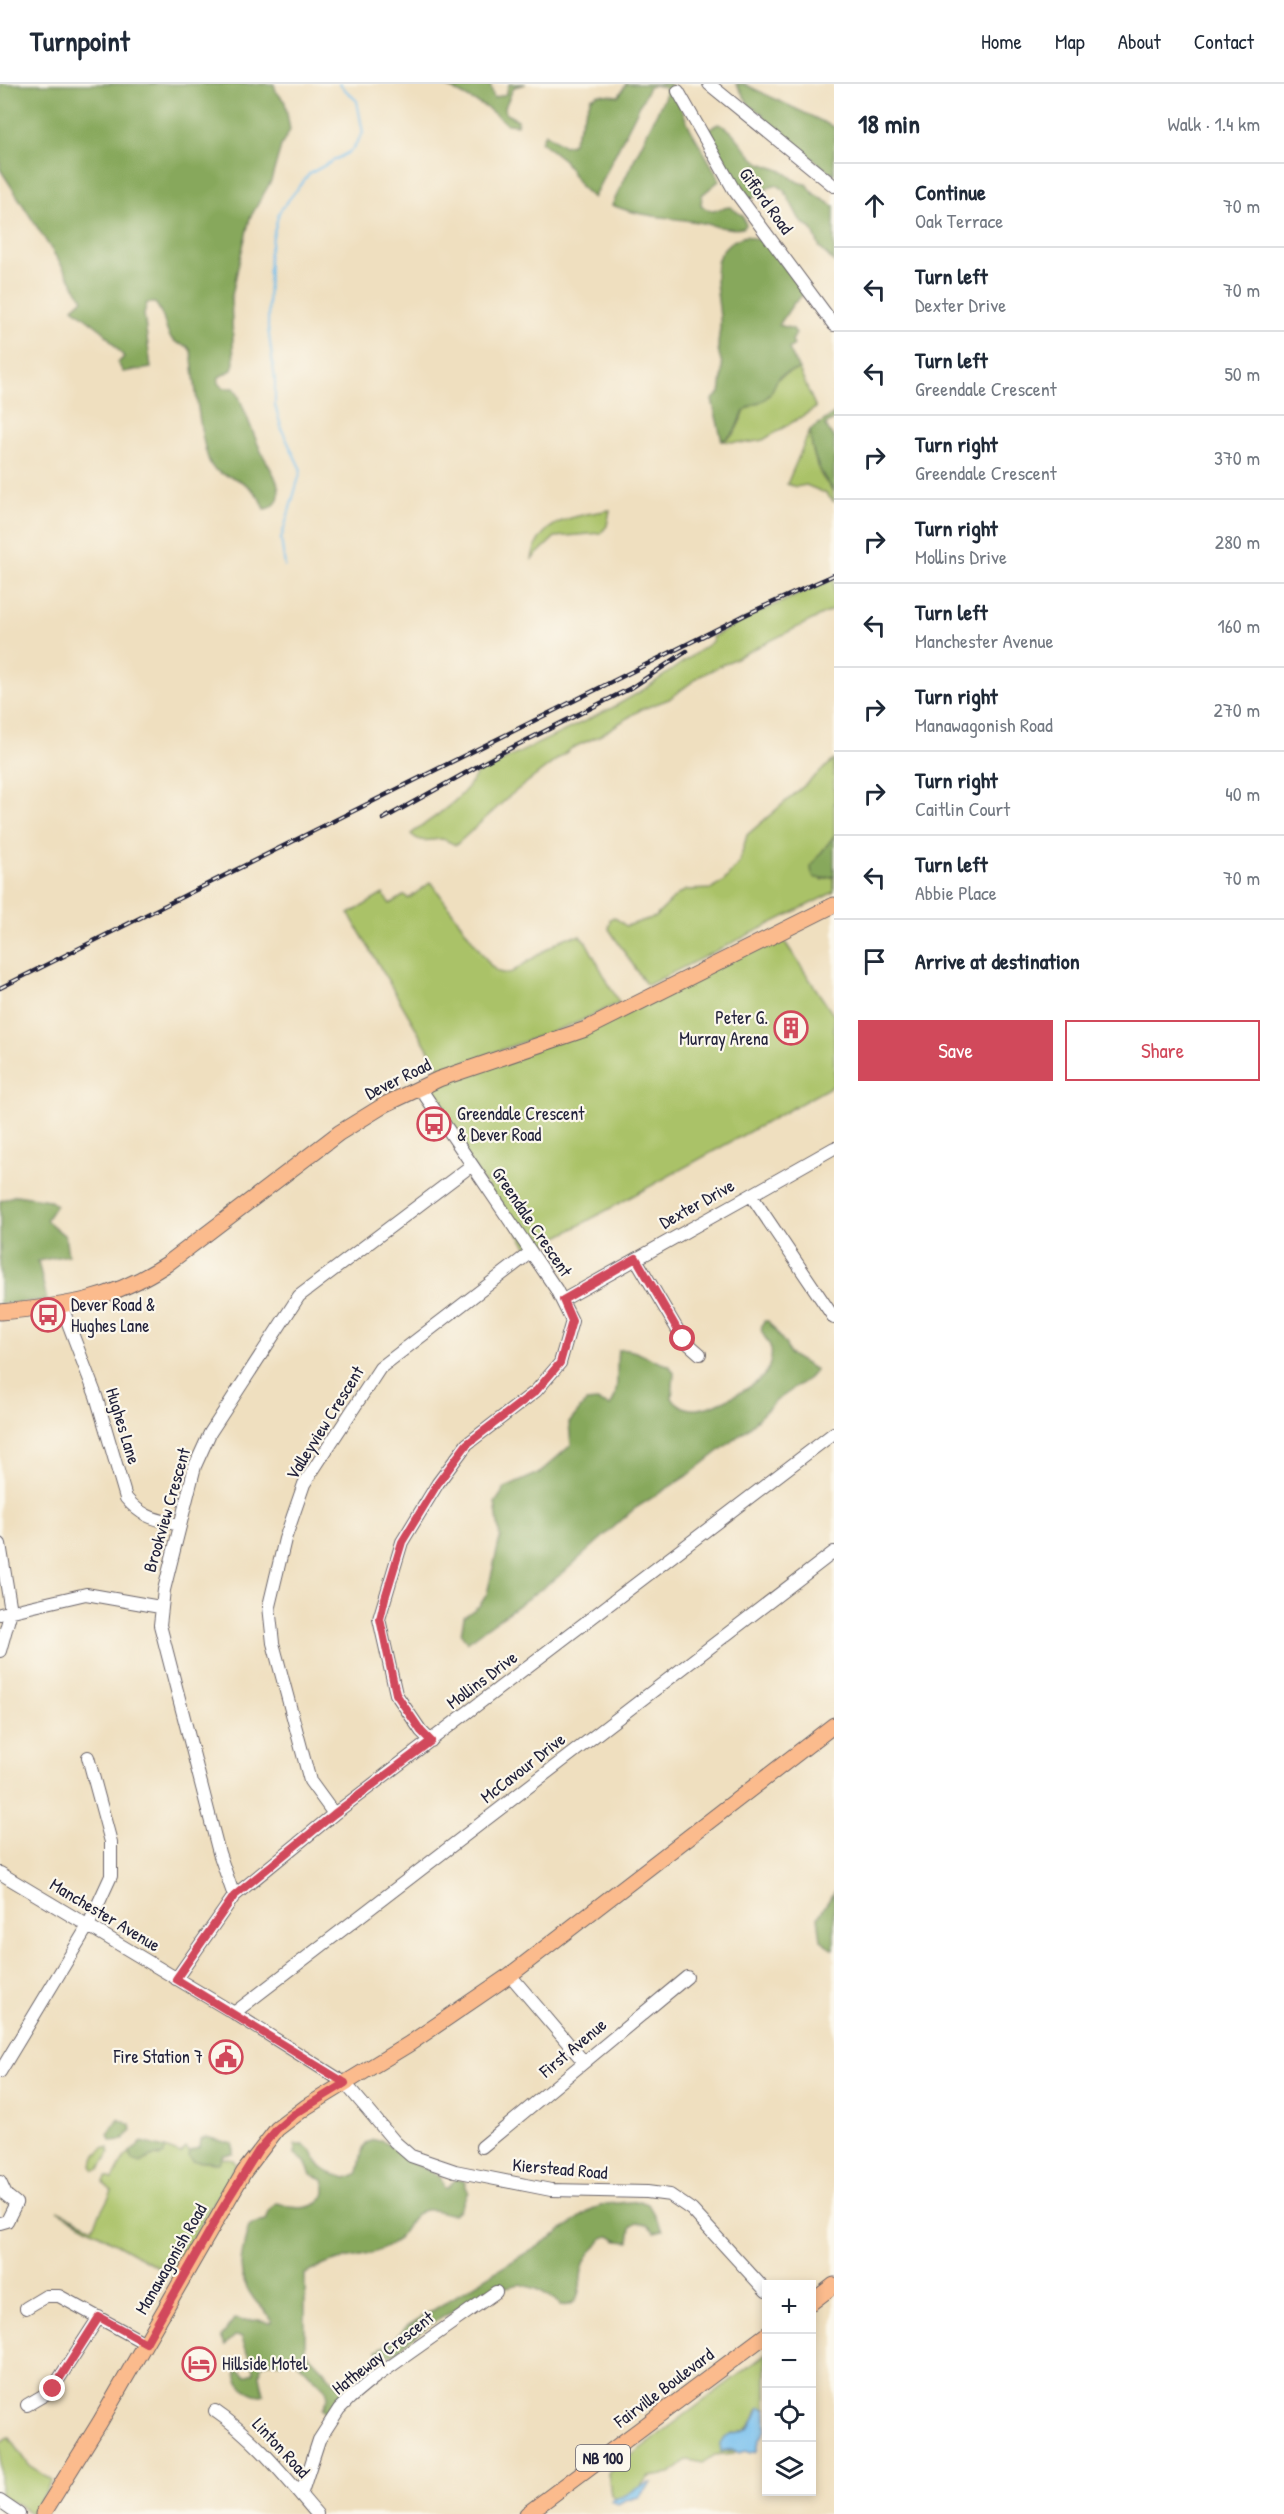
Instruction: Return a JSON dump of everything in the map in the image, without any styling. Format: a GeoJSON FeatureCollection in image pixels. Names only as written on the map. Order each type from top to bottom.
{"type":"FeatureCollection","features":[{"type":"Feature","properties":{"kind":"main road","name":"Dever Road"},"geometry":{"type":"LineString","coordinates":[[0,1312],[62,1306],[113,1293],[150,1275],[339,1133],[386,1104],[420,1088],[586,1029],[834,905]]}},
{"type":"Feature","properties":{"kind":"main road","name":"Manawagonish Road"},"geometry":{"type":"LineString","coordinates":[[43,2514],[71,2473],[222,2209],[258,2151],[277,2129],[293,2115],[409,2044],[510,1975],[834,1725]]}},
{"type":"Feature","properties":{"kind":"main road"},"geometry":{"type":"LineString","coordinates":[[816,2299],[834,2285]]}},
{"type":"Feature","properties":{"kind":"main road","name":"Fairville Boulevard"},"geometry":{"type":"LineString","coordinates":[[527,2514],[762,2338]]}},
{"type":"Feature","properties":{"kind":"street"},"geometry":{"type":"LineString","coordinates":[[709,84],[834,186]]}},
{"type":"Feature","properties":{"kind":"street","name":"Gifford Road"},"geometry":{"type":"LineString","coordinates":[[678,91],[734,190],[834,325]]}},
{"type":"Feature","properties":{"kind":"street","name":"Greendale Crescent"},"geometry":{"type":"LineString","coordinates":[[420,1088],[563,1300],[572,1321],[560,1363],[536,1391],[467,1444],[438,1483],[402,1542],[380,1619],[396,1694],[421,1731],[431,1741]]}},
{"type":"Feature","properties":{"kind":"street"},"geometry":{"type":"LineString","coordinates":[[751,1195],[834,1148]]}},
{"type":"Feature","properties":{"kind":"street","name":"Brookview Crescent"},"geometry":{"type":"LineString","coordinates":[[234,1896],[219,1853],[160,1624],[160,1607],[195,1466],[210,1433],[299,1296],[472,1165]]}},
{"type":"Feature","properties":{"kind":"street","name":"Dexter Drive"},"geometry":{"type":"LineString","coordinates":[[563,1300],[751,1195],[832,1313]]}},
{"type":"Feature","properties":{"kind":"street","name":"Valleyview Crescent"},"geometry":{"type":"LineString","coordinates":[[334,1814],[310,1781],[273,1643],[269,1606],[285,1539],[304,1484],[380,1368],[531,1252]]}},
{"type":"Feature","properties":{"kind":"street"},"geometry":{"type":"LineString","coordinates":[[636,1258],[683,1339],[700,1354]]}},
{"type":"Feature","properties":{"kind":"street","name":"Hughes Lane"},"geometry":{"type":"LineString","coordinates":[[62,1306],[96,1396],[126,1498],[137,1511],[149,1518],[179,1525]]}},
{"type":"Feature","properties":{"kind":"street","name":"Mollins Drive"},"geometry":{"type":"LineString","coordinates":[[176,1979],[234,1896],[334,1814],[834,1433]]}},
{"type":"Feature","properties":{"kind":"street"},"geometry":{"type":"LineString","coordinates":[[0,1544],[5,1613],[0,1651]]}},
{"type":"Feature","properties":{"kind":"street","name":"McCavour Drive"},"geometry":{"type":"LineString","coordinates":[[234,2013],[834,1552]]}},
{"type":"Feature","properties":{"kind":"street"},"geometry":{"type":"LineString","coordinates":[[5,1613],[86,1594],[160,1607]]}},
{"type":"Feature","properties":{"kind":"street"},"geometry":{"type":"LineString","coordinates":[[0,2072],[88,1926],[109,1883],[112,1862],[111,1842],[88,1757]]}},
{"type":"Feature","properties":{"kind":"street","name":"Manchester Avenue"},"geometry":{"type":"LineString","coordinates":[[0,1872],[234,2013],[345,2083]]}},
{"type":"Feature","properties":{"kind":"street"},"geometry":{"type":"LineString","coordinates":[[510,1975],[584,2062]]}},
{"type":"Feature","properties":{"kind":"street","name":"First Avenue"},"geometry":{"type":"LineString","coordinates":[[482,2147],[687,1977]]}},
{"type":"Feature","properties":{"kind":"street","name":"Kierstead Road"},"geometry":{"type":"LineString","coordinates":[[345,2083],[401,2148],[411,2156],[430,2164],[480,2177],[551,2190],[646,2192],[670,2195],[692,2210],[762,2287]]}},
{"type":"Feature","properties":{"kind":"street"},"geometry":{"type":"LineString","coordinates":[[0,2184],[6,2194],[16,2203],[7,2221],[0,2223]]}},
{"type":"Feature","properties":{"kind":"street","name":"Hatheway Crescent"},"geometry":{"type":"LineString","coordinates":[[300,2495],[319,2440],[339,2409],[350,2398],[496,2292]]}},
{"type":"Feature","properties":{"kind":"street"},"geometry":{"type":"LineString","coordinates":[[26,2308],[46,2296],[59,2296],[146,2343]]}},
{"type":"Feature","properties":{"kind":"street"},"geometry":{"type":"LineString","coordinates":[[27,2405],[51,2391],[99,2317]]}},
{"type":"Feature","properties":{"kind":"street","name":"Linton Road"},"geometry":{"type":"LineString","coordinates":[[214,2411],[238,2428],[317,2514]]}},
{"type":"Feature","properties":{"kind":"street"},"geometry":{"type":"LineString","coordinates":[[0,2501],[19,2514]]}},
{"type":"Feature","properties":{"kind":"green space"},"geometry":{"type":"Polygon","coordinates":[[[0,84],[274,84],[276,91],[285,102],[290,130],[281,146],[271,181],[250,218],[231,300],[234,363],[232,370],[219,377],[218,383],[223,388],[234,388],[237,392],[260,449],[277,482],[279,496],[273,505],[265,509],[260,499],[249,487],[213,468],[205,448],[191,351],[187,346],[172,340],[155,303],[147,303],[144,314],[151,368],[123,372],[118,363],[124,357],[103,331],[73,308],[83,299],[0,169],[0,84]]]}},
{"type":"Feature","properties":{"kind":"green space"},"geometry":{"type":"Polygon","coordinates":[[[442,84],[490,84],[494,98],[506,94],[509,84],[526,84],[514,87],[505,107],[506,114],[518,120],[517,125],[507,124],[487,108],[442,84]]]}},
{"type":"Feature","properties":{"kind":"green space"},"geometry":{"type":"Polygon","coordinates":[[[626,84],[670,84],[691,130],[720,180],[702,195],[701,206],[713,210],[730,207],[743,216],[746,225],[743,228],[724,228],[651,216],[612,205],[665,96],[665,88],[655,85],[649,87],[593,198],[580,186],[564,160],[541,142],[545,133],[564,146],[572,144],[591,98],[599,94],[619,96],[626,84]]]}},
{"type":"Feature","properties":{"kind":"green space"},"geometry":{"type":"Polygon","coordinates":[[[736,84],[744,84],[834,127],[834,174],[766,120],[763,114],[750,106],[736,84]]]}},
{"type":"Feature","properties":{"kind":"green space"},"geometry":{"type":"Polygon","coordinates":[[[718,124],[729,130],[756,160],[782,171],[799,183],[807,184],[814,194],[834,206],[834,262],[820,248],[812,229],[801,222],[784,190],[777,185],[773,185],[748,201],[726,169],[708,133],[709,129],[718,124]]]}},
{"type":"Feature","properties":{"kind":"green space"},"geometry":{"type":"Polygon","coordinates":[[[746,236],[766,242],[805,293],[793,304],[779,325],[793,329],[796,333],[792,341],[794,345],[789,349],[799,370],[789,372],[779,378],[769,395],[746,410],[735,431],[722,441],[712,400],[720,393],[722,371],[718,349],[720,322],[716,269],[718,258],[724,249],[732,241],[746,236]]]}},
{"type":"Feature","properties":{"kind":"green space"},"geometry":{"type":"Polygon","coordinates":[[[799,370],[816,408],[763,440],[746,443],[722,441],[734,434],[746,409],[770,394],[776,379],[791,371],[799,370]]]}},
{"type":"Feature","properties":{"kind":"green space"},"geometry":{"type":"Polygon","coordinates":[[[834,414],[834,420],[825,425],[834,438],[834,491],[817,462],[810,430],[834,414]]]}},
{"type":"Feature","properties":{"kind":"green space"},"geometry":{"type":"Polygon","coordinates":[[[810,430],[816,462],[822,477],[831,489],[834,502],[825,493],[806,485],[796,487],[787,484],[810,430]]]}},
{"type":"Feature","properties":{"kind":"green space"},"geometry":{"type":"Polygon","coordinates":[[[610,510],[607,526],[601,533],[555,537],[532,559],[536,545],[551,527],[573,517],[610,510]]]}},
{"type":"Feature","properties":{"kind":"green space"},"geometry":{"type":"Polygon","coordinates":[[[834,579],[834,609],[700,676],[669,699],[640,710],[599,736],[572,748],[512,794],[456,845],[443,839],[422,840],[411,834],[456,799],[477,773],[612,708],[643,690],[713,641],[712,637],[759,612],[834,579]]]}},
{"type":"Feature","properties":{"kind":"green space"},"geometry":{"type":"Polygon","coordinates":[[[834,760],[834,836],[811,866],[822,880],[834,876],[834,892],[648,985],[645,983],[609,929],[610,919],[614,917],[626,926],[655,917],[677,895],[686,890],[712,889],[723,882],[739,863],[747,835],[834,760]]]}},
{"type":"Feature","properties":{"kind":"green space"},"geometry":{"type":"Polygon","coordinates":[[[834,836],[834,876],[815,878],[811,872],[811,866],[834,836]]]}},
{"type":"Feature","properties":{"kind":"green space"},"geometry":{"type":"Polygon","coordinates":[[[431,882],[491,966],[498,972],[509,974],[561,940],[580,936],[586,942],[619,1003],[576,1023],[441,1071],[349,914],[383,894],[390,904],[405,895],[408,899],[431,882]]]}},
{"type":"Feature","properties":{"kind":"green space"},"geometry":{"type":"Polygon","coordinates":[[[779,933],[834,1016],[834,1085],[531,1252],[420,1088],[536,1047],[779,933]]]}},
{"type":"Feature","properties":{"kind":"green space"},"geometry":{"type":"Polygon","coordinates":[[[16,1195],[49,1200],[56,1205],[46,1220],[65,1236],[68,1255],[38,1261],[47,1300],[0,1304],[0,1201],[16,1195]]]}},
{"type":"Feature","properties":{"kind":"green space"},"geometry":{"type":"Polygon","coordinates":[[[764,1321],[768,1321],[786,1345],[789,1354],[816,1370],[809,1378],[776,1401],[746,1430],[690,1474],[634,1509],[563,1573],[467,1642],[461,1634],[464,1617],[480,1605],[487,1594],[500,1538],[495,1503],[505,1488],[539,1473],[571,1445],[569,1423],[586,1402],[597,1401],[610,1406],[617,1386],[618,1350],[631,1351],[669,1365],[674,1373],[672,1398],[686,1408],[704,1408],[748,1388],[764,1375],[769,1366],[771,1354],[770,1346],[761,1329],[764,1321]]]}},
{"type":"Feature","properties":{"kind":"green space"},"geometry":{"type":"Polygon","coordinates":[[[834,1892],[834,1949],[821,1940],[818,1917],[834,1892]]]}},
{"type":"Feature","properties":{"kind":"green space"},"geometry":{"type":"Polygon","coordinates":[[[118,2119],[131,2125],[132,2131],[122,2140],[112,2141],[108,2135],[118,2119]]]}},
{"type":"Feature","properties":{"kind":"green space"},"geometry":{"type":"Polygon","coordinates":[[[206,2137],[233,2144],[233,2154],[223,2155],[219,2163],[193,2161],[189,2156],[190,2151],[200,2147],[201,2140],[206,2137]]]}},
{"type":"Feature","properties":{"kind":"green space"},"geometry":{"type":"Polygon","coordinates":[[[373,2140],[381,2140],[415,2164],[440,2176],[444,2188],[456,2179],[464,2181],[468,2192],[459,2210],[453,2214],[422,2211],[412,2218],[396,2241],[381,2250],[334,2261],[305,2274],[305,2351],[335,2382],[341,2385],[353,2379],[356,2380],[330,2410],[325,2412],[322,2409],[328,2396],[326,2390],[295,2359],[281,2363],[269,2362],[261,2366],[260,2376],[264,2394],[260,2396],[251,2392],[240,2384],[236,2376],[236,2370],[247,2376],[254,2372],[242,2337],[235,2336],[225,2345],[221,2337],[235,2319],[270,2323],[272,2321],[254,2299],[242,2272],[242,2255],[249,2226],[266,2221],[270,2209],[276,2203],[297,2208],[311,2206],[322,2199],[325,2188],[323,2180],[311,2175],[305,2162],[295,2154],[295,2145],[303,2145],[312,2151],[317,2162],[325,2170],[347,2178],[357,2174],[362,2150],[373,2140]]]}},
{"type":"Feature","properties":{"kind":"green space"},"geometry":{"type":"Polygon","coordinates":[[[142,2142],[165,2148],[164,2155],[150,2157],[140,2163],[133,2160],[130,2152],[142,2142]]]}},
{"type":"Feature","properties":{"kind":"green space"},"geometry":{"type":"Polygon","coordinates":[[[103,2148],[109,2148],[109,2153],[100,2169],[94,2170],[92,2165],[96,2155],[103,2148]]]}},
{"type":"Feature","properties":{"kind":"green space"},"geometry":{"type":"Polygon","coordinates":[[[165,2148],[181,2154],[186,2148],[197,2161],[215,2163],[223,2158],[233,2160],[236,2164],[172,2275],[57,2210],[93,2227],[112,2191],[103,2183],[107,2177],[113,2179],[124,2158],[130,2152],[132,2157],[145,2160],[153,2156],[160,2157],[165,2148]]]}},
{"type":"Feature","properties":{"kind":"green space"},"geometry":{"type":"Polygon","coordinates":[[[640,2201],[648,2204],[663,2230],[655,2232],[647,2225],[637,2223],[631,2227],[629,2242],[618,2241],[610,2236],[603,2238],[585,2261],[579,2293],[573,2303],[560,2305],[556,2300],[537,2289],[520,2284],[488,2291],[429,2325],[393,2354],[382,2357],[377,2350],[389,2344],[407,2326],[557,2234],[592,2209],[606,2204],[640,2201]]]}},
{"type":"Feature","properties":{"kind":"green space"},"geometry":{"type":"Polygon","coordinates":[[[762,2357],[762,2409],[758,2409],[755,2419],[746,2430],[732,2434],[724,2451],[736,2450],[734,2453],[715,2455],[703,2463],[688,2460],[670,2474],[649,2477],[637,2489],[621,2497],[611,2495],[608,2473],[762,2357]]]}},
{"type":"Feature","properties":{"kind":"green space"},"geometry":{"type":"Polygon","coordinates":[[[10,2438],[29,2465],[53,2481],[32,2514],[0,2495],[0,2442],[10,2438]]]}},
{"type":"Feature","properties":{"kind":"water"},"geometry":{"type":"Polygon","coordinates":[[[760,2407],[762,2408],[762,2436],[757,2451],[739,2453],[732,2449],[721,2451],[720,2444],[726,2437],[745,2431],[754,2421],[760,2407]]]}},
{"type":"Feature","properties":{"kind":"water"},"geometry":{"type":"Polygon","coordinates":[[[651,2483],[639,2497],[618,2504],[611,2501],[613,2498],[618,2498],[651,2483]]]}},
{"type":"Feature","properties":{"kind":"waterway"},"geometry":{"type":"LineString","coordinates":[[285,566],[281,539],[301,470],[282,430],[275,405],[275,380],[268,328],[269,253],[279,212],[309,174],[351,151],[363,133],[357,101],[339,84]]}},
{"type":"Feature","properties":{"kind":"railway"},"geometry":{"type":"LineString","coordinates":[[0,988],[747,614],[834,575]]}},
{"type":"Feature","properties":{"kind":"railway"},"geometry":{"type":"LineString","coordinates":[[383,819],[503,752],[631,688],[687,651]]}},
{"type":"Feature","properties":{"kind":"place","name":"Peter G. Murray Arena"},"geometry":{"type":"Point","coordinates":[791,1028]}},
{"type":"Feature","properties":{"kind":"place","name":"Greendale Crescent & Dever Road"},"geometry":{"type":"Point","coordinates":[434,1124]}},
{"type":"Feature","properties":{"kind":"place","name":"Dever Road & Hughes Lane"},"geometry":{"type":"Point","coordinates":[48,1315]}},
{"type":"Feature","properties":{"kind":"place","name":"Fire Station 7"},"geometry":{"type":"Point","coordinates":[226,2057]}},
{"type":"Feature","properties":{"kind":"place","name":"Hillside Motel"},"geometry":{"type":"Point","coordinates":[199,2364]}},
{"type":"Feature","properties":{"kind":"route"},"geometry":{"type":"LineString","coordinates":[[53,2389],[99,2317],[146,2343],[222,2209],[258,2151],[293,2115],[345,2083],[176,1979],[234,1896],[334,1814],[431,1741],[421,1731],[396,1694],[380,1619],[402,1542],[438,1483],[467,1444],[536,1391],[560,1363],[572,1321],[563,1300],[636,1258],[683,1339]]}}]}
